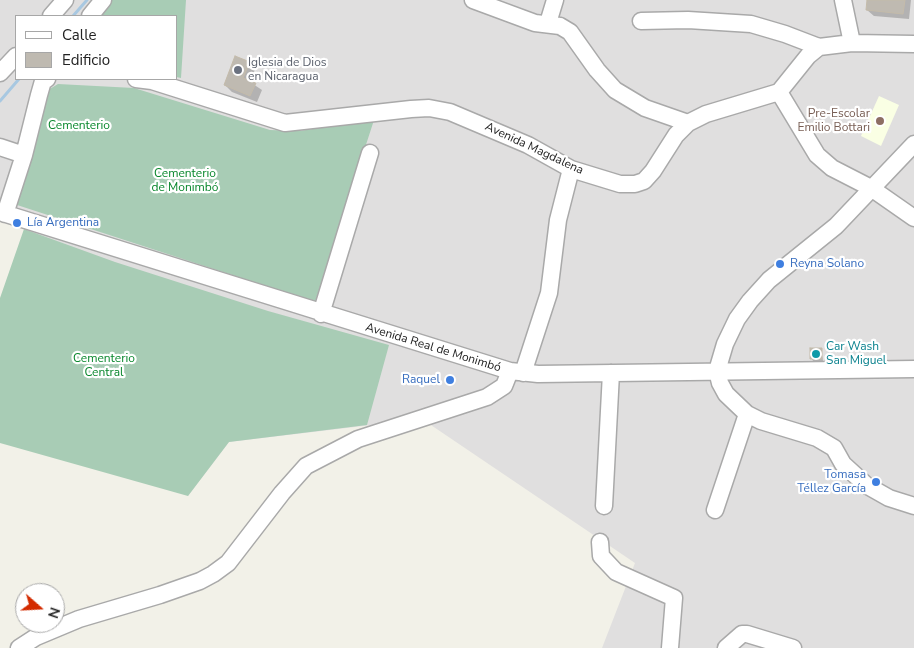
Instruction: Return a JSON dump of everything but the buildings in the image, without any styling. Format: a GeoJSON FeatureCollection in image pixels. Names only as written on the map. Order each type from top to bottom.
{"type":"FeatureCollection","features":[{"type":"Feature","properties":{"kind":"street"},"geometry":{"type":"LineString","coordinates":[[52,15],[65,0]]}},
{"type":"Feature","properties":{"kind":"street"},"geometry":{"type":"LineString","coordinates":[[91,15],[104,0]]}},
{"type":"Feature","properties":{"kind":"street"},"geometry":{"type":"LineString","coordinates":[[473,0],[509,6],[535,23],[548,23],[560,26],[570,32],[597,70],[615,90],[645,108],[688,123]]}},
{"type":"Feature","properties":{"kind":"street"},"geometry":{"type":"LineString","coordinates":[[548,23],[556,0]]}},
{"type":"Feature","properties":{"kind":"street"},"geometry":{"type":"LineString","coordinates":[[843,0],[852,43]]}},
{"type":"Feature","properties":{"kind":"street"},"geometry":{"type":"LineString","coordinates":[[641,21],[688,20],[751,24],[819,47],[852,43],[914,44]]}},
{"type":"Feature","properties":{"kind":"street"},"geometry":{"type":"LineString","coordinates":[[819,47],[808,56],[779,92],[817,155],[832,168],[871,188],[914,218]]}},
{"type":"Feature","properties":{"kind":"street"},"geometry":{"type":"LineString","coordinates":[[0,73],[15,57]]}},
{"type":"Feature","properties":{"kind":"street"},"geometry":{"type":"LineString","coordinates":[[3,213],[24,155],[39,95],[45,80]]}},
{"type":"Feature","properties":{"kind":"street","name":"Avenida Magdalena"},"geometry":{"type":"LineString","coordinates":[[141,80],[285,123],[411,109],[429,108],[450,112],[528,145],[570,169],[620,184],[635,184],[644,181],[653,171],[676,135],[688,123],[706,114],[779,92]]}},
{"type":"Feature","properties":{"kind":"street"},"geometry":{"type":"LineString","coordinates":[[914,146],[836,226],[769,280],[750,301],[737,319],[725,344],[717,371],[720,383],[726,394],[747,414],[761,421],[817,438],[834,448],[843,464],[866,485],[888,498],[914,506]]}},
{"type":"Feature","properties":{"kind":"street"},"geometry":{"type":"LineString","coordinates":[[0,147],[24,155]]}},
{"type":"Feature","properties":{"kind":"street"},"geometry":{"type":"LineString","coordinates":[[321,314],[370,153]]}},
{"type":"Feature","properties":{"kind":"street"},"geometry":{"type":"LineString","coordinates":[[19,648],[36,637],[79,619],[160,595],[200,581],[213,574],[228,564],[282,493],[306,466],[365,437],[486,397],[504,386],[517,372],[548,300],[558,220],[570,169]]}},
{"type":"Feature","properties":{"kind":"street","name":"Avenida Real de Monimbó"},"geometry":{"type":"LineString","coordinates":[[3,213],[321,314],[517,372],[914,369]]}},
{"type":"Feature","properties":{"kind":"street"},"geometry":{"type":"LineString","coordinates":[[604,506],[611,372]]}},
{"type":"Feature","properties":{"kind":"street"},"geometry":{"type":"LineString","coordinates":[[715,510],[747,414]]}},
{"type":"Feature","properties":{"kind":"street"},"geometry":{"type":"LineString","coordinates":[[600,542],[601,556],[616,572],[674,598],[670,648]]}},
{"type":"Feature","properties":{"kind":"street"},"geometry":{"type":"LineString","coordinates":[[726,648],[742,634],[747,634],[793,648]]}},
{"type":"Feature","properties":{"kind":"shaded area"},"geometry":{"type":"Polygon","coordinates":[[[0,0],[914,0],[914,648],[602,648],[635,563],[422,419],[229,442],[188,496],[0,307],[28,231],[0,219],[0,0]]]}},
{"type":"Feature","properties":{"kind":"shaded area","name":"Pre-Escolar Emilio Bottari"},"geometry":{"type":"Polygon","coordinates":[[[879,96],[899,105],[881,146],[861,136],[879,96]]]}},
{"type":"Feature","properties":{"kind":"green space"},"geometry":{"type":"Polygon","coordinates":[[[104,0],[186,0],[181,78],[178,77],[178,15],[92,15],[104,0]]]}},
{"type":"Feature","properties":{"kind":"green space"},"geometry":{"type":"Polygon","coordinates":[[[58,84],[134,88],[270,130],[299,131],[374,120],[315,302],[14,204],[48,90],[58,84]]]}},
{"type":"Feature","properties":{"kind":"green space","name":"Cementerio Central"},"geometry":{"type":"Polygon","coordinates":[[[24,229],[115,262],[268,311],[389,345],[367,425],[229,442],[188,496],[0,443],[0,298],[24,229]]]}},
{"type":"Feature","properties":{"kind":"waterway"},"geometry":{"type":"LineString","coordinates":[[74,15],[87,0]]}},
{"type":"Feature","properties":{"kind":"waterway"},"geometry":{"type":"LineString","coordinates":[[0,101],[18,80]]}},
{"type":"Feature","properties":{"kind":"place","name":"Iglesia de Dios en Nicaragua"},"geometry":{"type":"Point","coordinates":[238,70]}},
{"type":"Feature","properties":{"kind":"place","name":"Pre-Escolar Emilio Bottari"},"geometry":{"type":"Point","coordinates":[880,121]}},
{"type":"Feature","properties":{"kind":"place","name":"Lía Argentina"},"geometry":{"type":"Point","coordinates":[17,223]}},
{"type":"Feature","properties":{"kind":"place","name":"Reyna Solano"},"geometry":{"type":"Point","coordinates":[780,264]}},
{"type":"Feature","properties":{"kind":"place","name":"Car Wash San Miguel"},"geometry":{"type":"Point","coordinates":[816,354]}},
{"type":"Feature","properties":{"kind":"place","name":"Raquel"},"geometry":{"type":"Point","coordinates":[450,380]}},
{"type":"Feature","properties":{"kind":"place","name":"Tomasa Téllez García"},"geometry":{"type":"Point","coordinates":[876,482]}},
{"type":"Feature","properties":{"kind":"park label","name":"Cementerio"},"geometry":{"type":"Point","coordinates":[79,126]}},
{"type":"Feature","properties":{"kind":"park label","name":"Cementerio de Monimbó"},"geometry":{"type":"Point","coordinates":[185,181]}}]}
